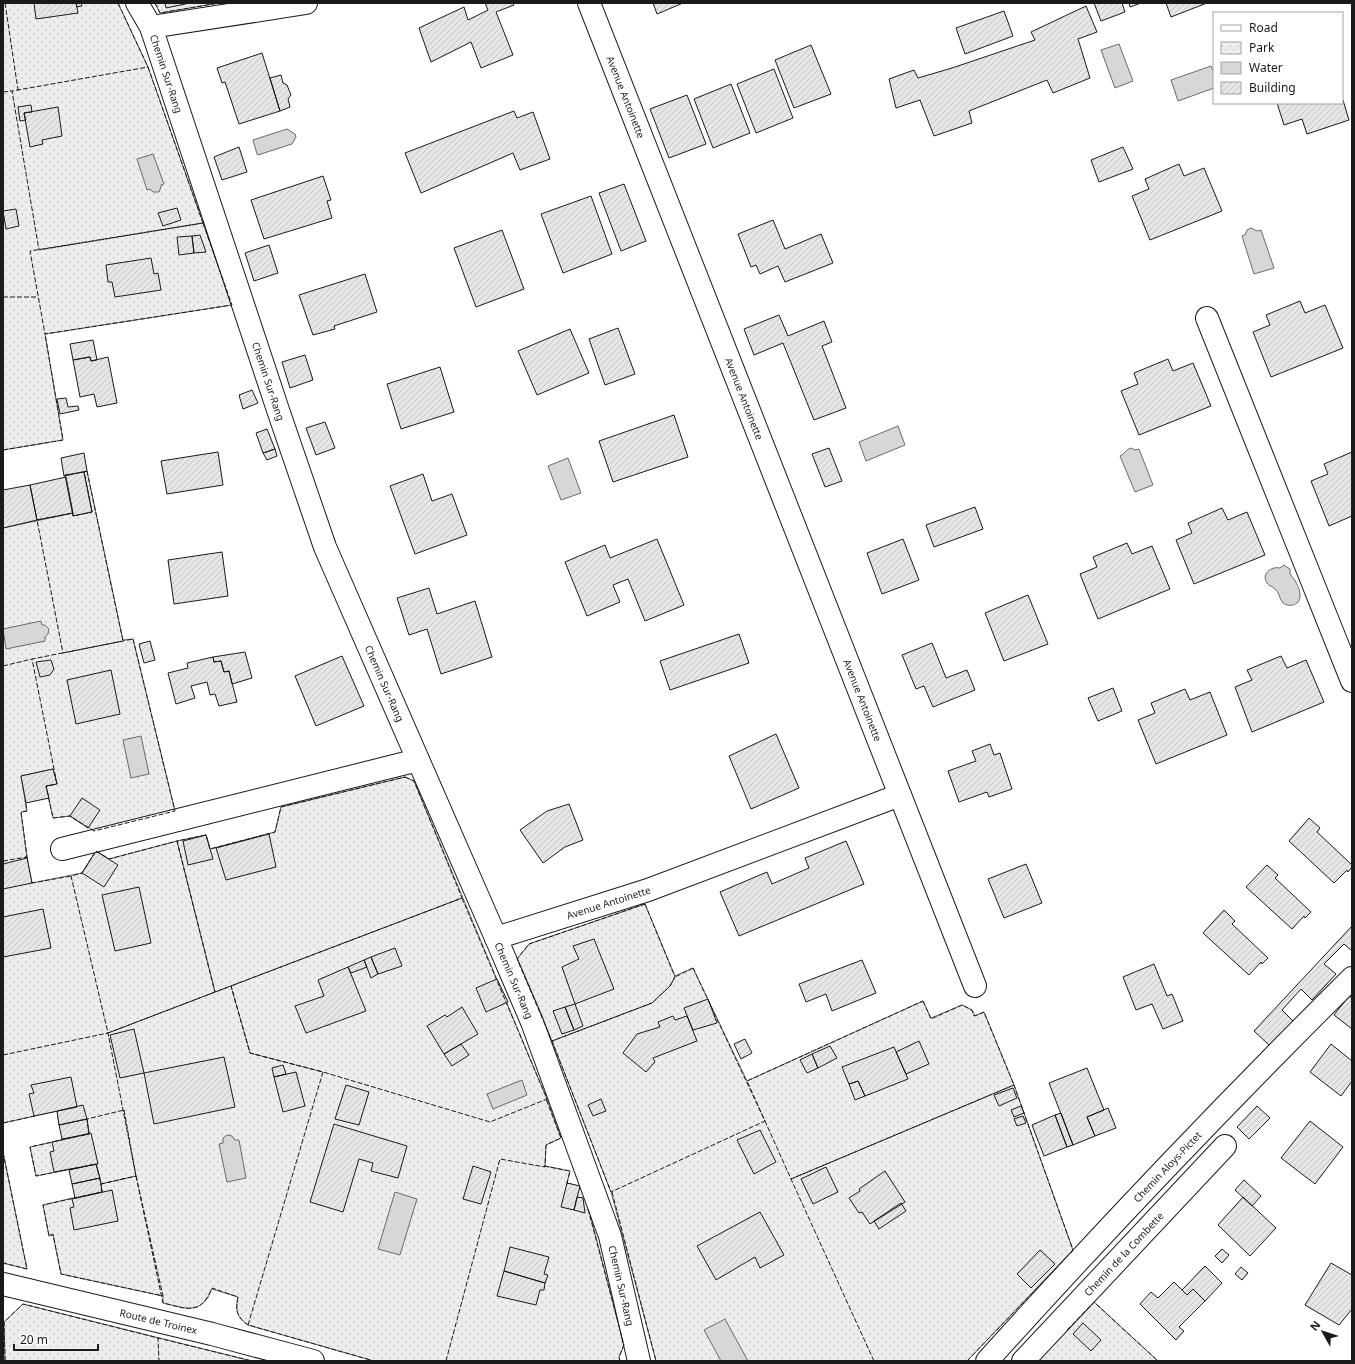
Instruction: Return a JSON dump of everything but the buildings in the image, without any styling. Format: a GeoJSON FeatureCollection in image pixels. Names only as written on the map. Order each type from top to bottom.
{"type":"FeatureCollection","features":[{"type":"Feature","properties":{"kind":"street","name":"Chemin Sur-Rang"},"geometry":{"type":"LineString","coordinates":[[137,3],[151,27],[325,547],[532,1022],[610,1236],[639,1361]]}},
{"type":"Feature","properties":{"kind":"street"},"geometry":{"type":"LineString","coordinates":[[151,27],[306,3]]}},
{"type":"Feature","properties":{"kind":"street","name":"Avenue Antoinette"},"geometry":{"type":"LineString","coordinates":[[589,3],[975,986]]}},
{"type":"Feature","properties":{"kind":"street"},"geometry":{"type":"LineString","coordinates":[[1207,318],[1352,681]]}},
{"type":"Feature","properties":{"kind":"street"},"geometry":{"type":"LineString","coordinates":[[62,849],[418,760]]}},
{"type":"Feature","properties":{"kind":"street","name":"Avenue Antoinette"},"geometry":{"type":"LineString","coordinates":[[496,938],[648,890],[900,795]]}},
{"type":"Feature","properties":{"kind":"street","name":"Chemin Aloys-Pictet"},"geometry":{"type":"LineString","coordinates":[[987,1361],[1148,1186],[1352,978]]}},
{"type":"Feature","properties":{"kind":"street","name":"Chemin de la Combette"},"geometry":{"type":"LineString","coordinates":[[1023,1361],[1225,1146]]}},
{"type":"Feature","properties":{"kind":"street","name":"Route de Troinex"},"geometry":{"type":"LineString","coordinates":[[3,1284],[212,1334],[314,1361]]}},
{"type":"Feature","properties":{"kind":"green space"},"geometry":{"type":"Polygon","coordinates":[[[3,3],[118,3],[148,67],[232,305],[45,334],[63,440],[3,450],[3,3]]]}},
{"type":"Feature","properties":{"kind":"green space"},"geometry":{"type":"Polygon","coordinates":[[[155,3],[219,3],[160,13],[155,3]]]}},
{"type":"Feature","properties":{"kind":"green space"},"geometry":{"type":"Polygon","coordinates":[[[87,471],[123,640],[133,639],[175,811],[94,831],[70,816],[53,818],[46,786],[57,784],[53,769],[21,776],[27,811],[21,812],[32,883],[82,873],[96,851],[109,859],[206,835],[210,849],[275,832],[281,807],[405,777],[414,781],[547,1099],[561,1138],[546,1145],[545,1166],[570,1171],[567,1183],[583,1187],[624,1345],[619,1357],[620,1361],[374,1361],[248,1325],[239,1316],[237,1310],[238,1297],[212,1289],[207,1299],[202,1304],[197,1307],[186,1308],[163,1303],[163,1296],[61,1274],[53,1235],[49,1236],[43,1205],[102,1191],[96,1164],[36,1176],[30,1147],[89,1134],[86,1119],[59,1125],[57,1111],[3,1123],[3,528],[73,513],[92,512],[84,472],[87,471]]]}},
{"type":"Feature","properties":{"kind":"green space"},"geometry":{"type":"Polygon","coordinates":[[[645,904],[675,976],[693,968],[747,1081],[923,1001],[931,1018],[962,1005],[972,1010],[975,1016],[984,1012],[1014,1085],[1073,1250],[967,1361],[656,1361],[611,1192],[552,1041],[517,959],[529,944],[645,904]]]}},
{"type":"Feature","properties":{"kind":"green space"},"geometry":{"type":"Polygon","coordinates":[[[3,1152],[27,1269],[3,1263],[3,1152]]]}},
{"type":"Feature","properties":{"kind":"green space"},"geometry":{"type":"Polygon","coordinates":[[[1094,1302],[1158,1361],[1037,1361],[1094,1302]]]}},
{"type":"Feature","properties":{"kind":"green space"},"geometry":{"type":"Polygon","coordinates":[[[23,1304],[252,1361],[5,1361],[4,1322],[23,1304]]]}},
{"type":"Feature","properties":{"kind":"water"},"geometry":{"type":"Polygon","coordinates":[[[1119,44],[1133,81],[1115,88],[1101,50],[1119,44]]]}},
{"type":"Feature","properties":{"kind":"water"},"geometry":{"type":"Polygon","coordinates":[[[1211,66],[1213,71],[1213,88],[1178,101],[1171,80],[1211,66]]]}},
{"type":"Feature","properties":{"kind":"water"},"geometry":{"type":"Polygon","coordinates":[[[287,129],[295,134],[296,137],[292,144],[258,155],[257,154],[253,140],[287,129]]]}},
{"type":"Feature","properties":{"kind":"water"},"geometry":{"type":"Polygon","coordinates":[[[153,154],[164,184],[161,185],[159,192],[153,192],[150,189],[147,190],[137,159],[153,154]]]}},
{"type":"Feature","properties":{"kind":"water"},"geometry":{"type":"Polygon","coordinates":[[[1251,228],[1257,231],[1261,230],[1274,268],[1254,274],[1242,236],[1245,235],[1247,230],[1251,228]]]}},
{"type":"Feature","properties":{"kind":"water"},"geometry":{"type":"Polygon","coordinates":[[[898,426],[905,445],[866,461],[859,442],[898,426]]]}},
{"type":"Feature","properties":{"kind":"water"},"geometry":{"type":"Polygon","coordinates":[[[1131,448],[1135,450],[1139,449],[1153,485],[1135,492],[1120,456],[1131,448]]]}},
{"type":"Feature","properties":{"kind":"water"},"geometry":{"type":"Polygon","coordinates":[[[568,458],[581,493],[561,500],[548,466],[568,458]]]}},
{"type":"Feature","properties":{"kind":"water"},"geometry":{"type":"Polygon","coordinates":[[[1284,565],[1290,569],[1290,574],[1296,583],[1300,594],[1299,601],[1292,605],[1283,603],[1276,590],[1265,580],[1266,574],[1270,569],[1280,568],[1284,565]]]}},
{"type":"Feature","properties":{"kind":"water"},"geometry":{"type":"Polygon","coordinates":[[[41,621],[42,625],[45,625],[49,629],[48,634],[45,637],[45,641],[6,649],[3,629],[41,621]]]}},
{"type":"Feature","properties":{"kind":"water"},"geometry":{"type":"Polygon","coordinates":[[[141,736],[149,774],[131,778],[123,740],[141,736]]]}},
{"type":"Feature","properties":{"kind":"water"},"geometry":{"type":"Polygon","coordinates":[[[522,1080],[527,1095],[493,1109],[487,1094],[522,1080]]]}},
{"type":"Feature","properties":{"kind":"water"},"geometry":{"type":"Polygon","coordinates":[[[227,1135],[232,1136],[235,1140],[239,1140],[246,1178],[227,1182],[219,1144],[223,1143],[223,1138],[227,1135]]]}},
{"type":"Feature","properties":{"kind":"water"},"geometry":{"type":"Polygon","coordinates":[[[395,1192],[417,1199],[400,1255],[378,1249],[395,1192]]]}},
{"type":"Feature","properties":{"kind":"water"},"geometry":{"type":"Polygon","coordinates":[[[725,1319],[748,1361],[721,1361],[704,1330],[725,1319]]]}},
{"type":"Feature","properties":{"kind":"fence"},"geometry":{"type":"LineString","coordinates":[[5,3],[19,90]]}},
{"type":"Feature","properties":{"kind":"fence"},"geometry":{"type":"LineString","coordinates":[[118,3],[147,67]]}},
{"type":"Feature","properties":{"kind":"fence"},"geometry":{"type":"LineString","coordinates":[[155,3],[160,13],[219,3]]}},
{"type":"Feature","properties":{"kind":"fence"},"geometry":{"type":"LineString","coordinates":[[148,67],[203,223],[39,250],[12,91],[148,67]]}},
{"type":"Feature","properties":{"kind":"fence"},"geometry":{"type":"LineString","coordinates":[[3,92],[12,91]]}},
{"type":"Feature","properties":{"kind":"fence"},"geometry":{"type":"LineString","coordinates":[[203,223],[232,305],[45,334],[30,251],[203,223]]}},
{"type":"Feature","properties":{"kind":"fence"},"geometry":{"type":"LineString","coordinates":[[3,297],[38,297]]}},
{"type":"Feature","properties":{"kind":"fence"},"geometry":{"type":"LineString","coordinates":[[3,450],[63,440],[45,334]]}},
{"type":"Feature","properties":{"kind":"fence"},"geometry":{"type":"LineString","coordinates":[[87,471],[123,641],[63,653],[37,520],[73,513],[73,516],[92,512],[84,472],[87,471]]}},
{"type":"Feature","properties":{"kind":"fence"},"geometry":{"type":"LineString","coordinates":[[133,639],[175,811],[94,831],[70,816],[53,818],[46,786],[57,784],[32,659],[133,639]]}},
{"type":"Feature","properties":{"kind":"fence"},"geometry":{"type":"LineString","coordinates":[[3,666],[32,659]]}},
{"type":"Feature","properties":{"kind":"fence"},"geometry":{"type":"LineString","coordinates":[[405,777],[414,781],[462,898],[215,992],[177,841],[206,835],[210,849],[275,832],[281,807],[405,777]]}},
{"type":"Feature","properties":{"kind":"fence"},"geometry":{"type":"LineString","coordinates":[[25,800],[27,811],[21,812],[27,857],[25,857]]}},
{"type":"Feature","properties":{"kind":"fence"},"geometry":{"type":"LineString","coordinates":[[177,841],[215,992],[108,1033],[71,876],[82,873],[96,851],[109,859],[177,841]]}},
{"type":"Feature","properties":{"kind":"fence"},"geometry":{"type":"LineString","coordinates":[[3,861],[27,857],[28,860]]}},
{"type":"Feature","properties":{"kind":"fence"},"geometry":{"type":"LineString","coordinates":[[32,882],[71,876]]}},
{"type":"Feature","properties":{"kind":"fence"},"geometry":{"type":"LineString","coordinates":[[462,898],[547,1099],[490,1122],[323,1072],[250,1053],[231,986],[462,898]]}},
{"type":"Feature","properties":{"kind":"fence"},"geometry":{"type":"LineString","coordinates":[[645,904],[675,977],[670,986],[652,1003],[552,1041],[517,959],[529,944],[645,904]]}},
{"type":"Feature","properties":{"kind":"fence"},"geometry":{"type":"LineString","coordinates":[[693,968],[765,1121],[611,1192],[552,1041],[652,1003],[670,986],[675,977],[693,968]]}},
{"type":"Feature","properties":{"kind":"fence"},"geometry":{"type":"LineString","coordinates":[[248,1325],[323,1072],[250,1053],[231,986],[108,1033],[163,1303],[186,1308],[198,1307],[203,1303],[212,1288],[238,1297],[237,1310],[239,1316],[248,1325],[374,1361]]}},
{"type":"Feature","properties":{"kind":"fence"},"geometry":{"type":"LineString","coordinates":[[923,1001],[931,1019],[962,1005],[972,1010],[974,1016],[984,1012],[1014,1085],[791,1179],[747,1081],[923,1001]]}},
{"type":"Feature","properties":{"kind":"fence"},"geometry":{"type":"LineString","coordinates":[[3,1055],[108,1032]]}},
{"type":"Feature","properties":{"kind":"fence"},"geometry":{"type":"LineString","coordinates":[[874,1361],[791,1179],[1014,1085],[1073,1250],[1071,1253]]}},
{"type":"Feature","properties":{"kind":"fence"},"geometry":{"type":"LineString","coordinates":[[446,1361],[500,1159],[545,1167],[546,1145],[561,1138],[546,1099]]}},
{"type":"Feature","properties":{"kind":"fence"},"geometry":{"type":"LineString","coordinates":[[124,1110],[136,1176],[101,1184],[96,1164],[36,1176],[30,1147],[89,1134],[87,1119],[124,1110]]}},
{"type":"Feature","properties":{"kind":"fence"},"geometry":{"type":"LineString","coordinates":[[3,1123],[35,1116]]}},
{"type":"Feature","properties":{"kind":"fence"},"geometry":{"type":"LineString","coordinates":[[3,1152],[27,1269],[3,1263]]}},
{"type":"Feature","properties":{"kind":"fence"},"geometry":{"type":"LineString","coordinates":[[544,1166],[570,1171],[567,1183],[569,1184]]}},
{"type":"Feature","properties":{"kind":"fence"},"geometry":{"type":"LineString","coordinates":[[136,1176],[163,1296],[61,1274],[53,1234],[49,1236],[43,1205],[102,1192],[101,1184],[136,1176]]}},
{"type":"Feature","properties":{"kind":"fence"},"geometry":{"type":"LineString","coordinates":[[612,1192],[656,1361]]}},
{"type":"Feature","properties":{"kind":"fence"},"geometry":{"type":"LineString","coordinates":[[588,1209],[624,1345],[619,1357],[620,1361]]}},
{"type":"Feature","properties":{"kind":"fence"},"geometry":{"type":"LineString","coordinates":[[967,1361],[1065,1259]]}},
{"type":"Feature","properties":{"kind":"fence"},"geometry":{"type":"LineString","coordinates":[[1067,1330],[1094,1302],[1158,1361]]}},
{"type":"Feature","properties":{"kind":"fence"},"geometry":{"type":"LineString","coordinates":[[5,1361],[4,1322],[23,1304],[158,1338],[159,1361]]}},
{"type":"Feature","properties":{"kind":"fence"},"geometry":{"type":"LineString","coordinates":[[158,1339],[252,1361]]}}]}
